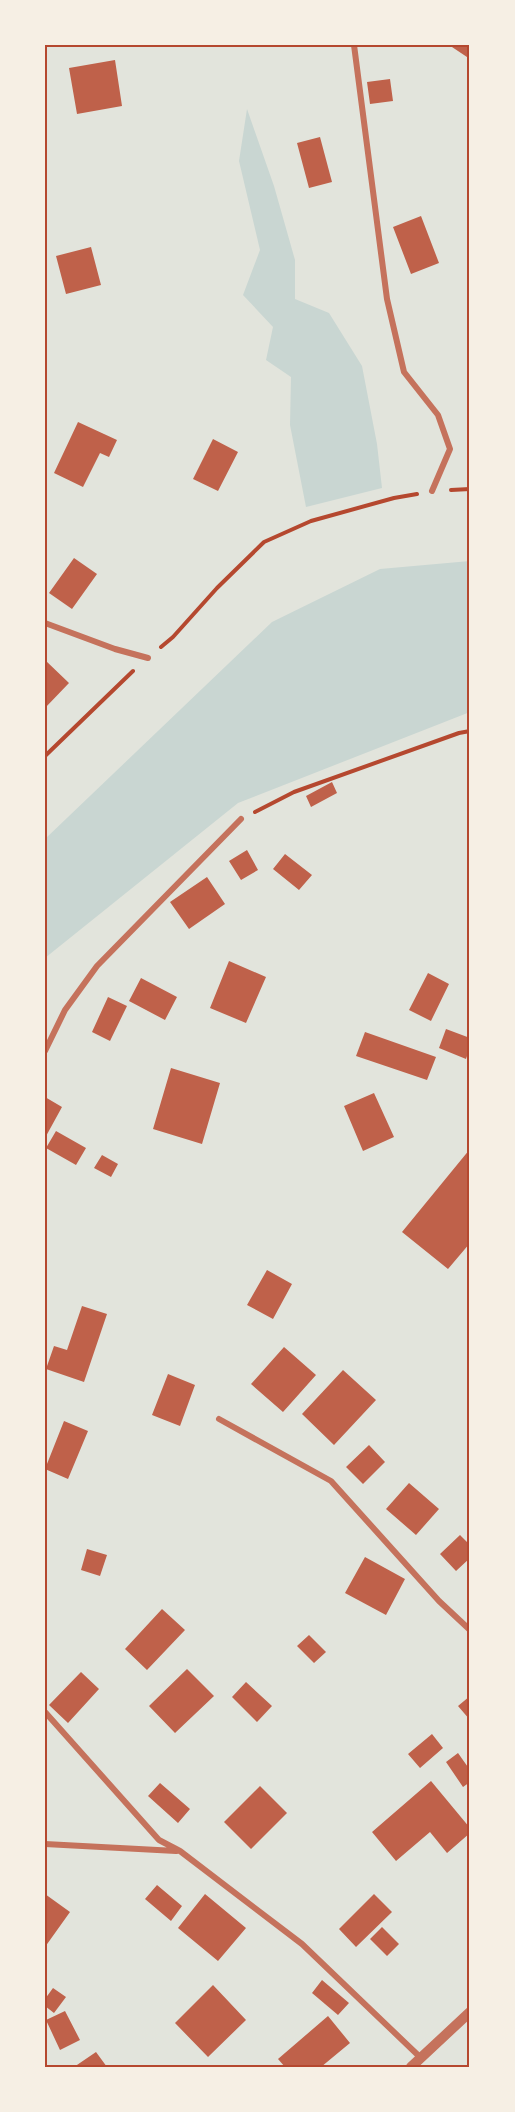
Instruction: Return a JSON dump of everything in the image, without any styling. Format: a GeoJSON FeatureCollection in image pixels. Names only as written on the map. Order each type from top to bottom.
{"type":"FeatureCollection","features":[{"type":"Feature","properties":{"kind":"street"},"geometry":{"type":"LineString","coordinates":[[354,45],[387,299],[396,341],[404,372],[438,415],[450,449],[432,491]]}},
{"type":"Feature","properties":{"kind":"street"},"geometry":{"type":"LineString","coordinates":[[45,623],[115,649],[148,657]]}},
{"type":"Feature","properties":{"kind":"street"},"geometry":{"type":"LineString","coordinates":[[45,1051],[65,1010],[97,966],[241,819]]}},
{"type":"Feature","properties":{"kind":"street"},"geometry":{"type":"LineString","coordinates":[[219,1419],[331,1481],[391,1545],[439,1602],[470,1630]]}},
{"type":"Feature","properties":{"kind":"street"},"geometry":{"type":"LineString","coordinates":[[45,1713],[159,1840],[180,1851],[302,1944],[421,2058]]}},
{"type":"Feature","properties":{"kind":"street"},"geometry":{"type":"LineString","coordinates":[[45,1844],[180,1851]]}},
{"type":"Feature","properties":{"kind":"street"},"geometry":{"type":"LineString","coordinates":[[411,2067],[470,2012]]}},
{"type":"Feature","properties":{"kind":"path"},"geometry":{"type":"LineString","coordinates":[[45,756],[148,657],[174,637],[217,588],[264,542],[311,521],[394,498],[432,491]]}},
{"type":"Feature","properties":{"kind":"path"},"geometry":{"type":"LineString","coordinates":[[241,819],[294,792],[448,736],[470,731]]}},
{"type":"Feature","properties":{"kind":"shaded area"},"geometry":{"type":"Polygon","coordinates":[[[45,45],[470,45],[470,2067],[45,2067],[45,45]]]}},
{"type":"Feature","properties":{"kind":"shaded area"},"geometry":{"type":"Polygon","coordinates":[[[247,109],[274,186],[295,260],[295,299],[329,313],[362,366],[377,444],[382,488],[306,507],[290,425],[291,377],[266,360],[273,327],[243,295],[260,250],[239,161],[247,109]]]}},
{"type":"Feature","properties":{"kind":"shaded area"},"geometry":{"type":"Polygon","coordinates":[[[470,561],[470,712],[238,803],[45,958],[45,839],[272,622],[380,569],[470,561]]]}},
{"type":"Feature","properties":{"kind":"building"},"geometry":{"type":"Polygon","coordinates":[[[449,45],[470,45],[470,59],[449,45]]]}},
{"type":"Feature","properties":{"kind":"building"},"geometry":{"type":"Polygon","coordinates":[[[115,60],[122,106],[77,114],[69,68],[115,60]]]}},
{"type":"Feature","properties":{"kind":"building"},"geometry":{"type":"Polygon","coordinates":[[[390,79],[393,101],[370,104],[367,82],[390,79]]]}},
{"type":"Feature","properties":{"kind":"building"},"geometry":{"type":"Polygon","coordinates":[[[320,137],[332,182],[309,188],[297,143],[320,137]]]}},
{"type":"Feature","properties":{"kind":"building"},"geometry":{"type":"Polygon","coordinates":[[[421,216],[439,263],[411,274],[393,227],[421,216]]]}},
{"type":"Feature","properties":{"kind":"building"},"geometry":{"type":"Polygon","coordinates":[[[91,247],[101,285],[66,294],[56,256],[91,247]]]}},
{"type":"Feature","properties":{"kind":"building"},"geometry":{"type":"Polygon","coordinates":[[[78,422],[117,440],[109,457],[100,453],[83,487],[54,473],[78,422]]]}},
{"type":"Feature","properties":{"kind":"building"},"geometry":{"type":"Polygon","coordinates":[[[213,439],[238,452],[218,491],[193,479],[213,439]]]}},
{"type":"Feature","properties":{"kind":"building"},"geometry":{"type":"Polygon","coordinates":[[[74,558],[97,574],[72,609],[49,593],[74,558]]]}},
{"type":"Feature","properties":{"kind":"building"},"geometry":{"type":"Polygon","coordinates":[[[45,660],[69,683],[45,708],[45,660]]]}},
{"type":"Feature","properties":{"kind":"building"},"geometry":{"type":"Polygon","coordinates":[[[332,782],[337,793],[311,807],[306,796],[332,782]]]}},
{"type":"Feature","properties":{"kind":"building"},"geometry":{"type":"Polygon","coordinates":[[[247,850],[258,870],[241,880],[229,861],[247,850]]]}},
{"type":"Feature","properties":{"kind":"building"},"geometry":{"type":"Polygon","coordinates":[[[285,854],[312,875],[299,890],[273,869],[285,854]]]}},
{"type":"Feature","properties":{"kind":"building"},"geometry":{"type":"Polygon","coordinates":[[[207,877],[225,904],[189,929],[170,902],[207,877]]]}},
{"type":"Feature","properties":{"kind":"building"},"geometry":{"type":"Polygon","coordinates":[[[229,961],[266,977],[246,1023],[210,1008],[229,961]]]}},
{"type":"Feature","properties":{"kind":"building"},"geometry":{"type":"Polygon","coordinates":[[[428,973],[449,984],[431,1021],[409,1010],[428,973]]]}},
{"type":"Feature","properties":{"kind":"building"},"geometry":{"type":"Polygon","coordinates":[[[141,978],[177,997],[165,1020],[129,1001],[141,978]]]}},
{"type":"Feature","properties":{"kind":"building"},"geometry":{"type":"Polygon","coordinates":[[[108,997],[127,1006],[110,1041],[92,1032],[108,997]]]}},
{"type":"Feature","properties":{"kind":"building"},"geometry":{"type":"Polygon","coordinates":[[[446,1029],[470,1038],[466,1059],[439,1048],[446,1029]]]}},
{"type":"Feature","properties":{"kind":"building"},"geometry":{"type":"Polygon","coordinates":[[[365,1032],[436,1057],[427,1080],[356,1056],[365,1032]]]}},
{"type":"Feature","properties":{"kind":"building"},"geometry":{"type":"Polygon","coordinates":[[[171,1068],[220,1083],[202,1144],[153,1129],[171,1068]]]}},
{"type":"Feature","properties":{"kind":"building"},"geometry":{"type":"Polygon","coordinates":[[[374,1093],[394,1137],[363,1151],[344,1106],[374,1093]]]}},
{"type":"Feature","properties":{"kind":"building"},"geometry":{"type":"Polygon","coordinates":[[[45,1097],[62,1107],[45,1138],[45,1097]]]}},
{"type":"Feature","properties":{"kind":"building"},"geometry":{"type":"Polygon","coordinates":[[[56,1131],[86,1148],[76,1165],[46,1148],[56,1131]]]}},
{"type":"Feature","properties":{"kind":"building"},"geometry":{"type":"Polygon","coordinates":[[[470,1149],[470,1243],[448,1269],[402,1232],[470,1149]]]}},
{"type":"Feature","properties":{"kind":"building"},"geometry":{"type":"Polygon","coordinates":[[[102,1155],[118,1164],[111,1177],[94,1168],[102,1155]]]}},
{"type":"Feature","properties":{"kind":"building"},"geometry":{"type":"Polygon","coordinates":[[[267,1270],[292,1284],[273,1319],[247,1305],[267,1270]]]}},
{"type":"Feature","properties":{"kind":"building"},"geometry":{"type":"Polygon","coordinates":[[[82,1306],[107,1314],[84,1382],[46,1369],[54,1346],[67,1350],[82,1306]]]}},
{"type":"Feature","properties":{"kind":"building"},"geometry":{"type":"Polygon","coordinates":[[[284,1347],[316,1375],[283,1412],[251,1384],[284,1347]]]}},
{"type":"Feature","properties":{"kind":"building"},"geometry":{"type":"Polygon","coordinates":[[[343,1370],[376,1400],[334,1445],[302,1414],[343,1370]]]}},
{"type":"Feature","properties":{"kind":"building"},"geometry":{"type":"Polygon","coordinates":[[[168,1374],[195,1385],[180,1426],[152,1415],[168,1374]]]}},
{"type":"Feature","properties":{"kind":"building"},"geometry":{"type":"Polygon","coordinates":[[[64,1421],[88,1431],[68,1479],[45,1469],[64,1421]]]}},
{"type":"Feature","properties":{"kind":"building"},"geometry":{"type":"Polygon","coordinates":[[[369,1445],[385,1462],[363,1484],[346,1467],[369,1445]]]}},
{"type":"Feature","properties":{"kind":"building"},"geometry":{"type":"Polygon","coordinates":[[[409,1483],[439,1509],[416,1535],[386,1509],[409,1483]]]}},
{"type":"Feature","properties":{"kind":"building"},"geometry":{"type":"Polygon","coordinates":[[[460,1535],[470,1545],[470,1558],[456,1571],[440,1554],[460,1535]]]}},
{"type":"Feature","properties":{"kind":"building"},"geometry":{"type":"Polygon","coordinates":[[[87,1549],[107,1555],[100,1576],[81,1570],[87,1549]]]}},
{"type":"Feature","properties":{"kind":"building"},"geometry":{"type":"Polygon","coordinates":[[[365,1557],[405,1579],[386,1615],[345,1593],[365,1557]]]}},
{"type":"Feature","properties":{"kind":"building"},"geometry":{"type":"Polygon","coordinates":[[[162,1609],[185,1630],[147,1670],[125,1649],[162,1609]]]}},
{"type":"Feature","properties":{"kind":"building"},"geometry":{"type":"Polygon","coordinates":[[[309,1635],[326,1652],[314,1663],[297,1646],[309,1635]]]}},
{"type":"Feature","properties":{"kind":"building"},"geometry":{"type":"Polygon","coordinates":[[[187,1669],[214,1696],[175,1733],[149,1706],[187,1669]]]}},
{"type":"Feature","properties":{"kind":"building"},"geometry":{"type":"Polygon","coordinates":[[[81,1672],[99,1689],[68,1723],[49,1705],[81,1672]]]}},
{"type":"Feature","properties":{"kind":"building"},"geometry":{"type":"Polygon","coordinates":[[[246,1682],[272,1706],[257,1722],[232,1697],[246,1682]]]}},
{"type":"Feature","properties":{"kind":"building"},"geometry":{"type":"Polygon","coordinates":[[[470,1696],[470,1720],[458,1706],[470,1696]]]}},
{"type":"Feature","properties":{"kind":"building"},"geometry":{"type":"Polygon","coordinates":[[[432,1734],[443,1748],[420,1768],[408,1754],[432,1734]]]}},
{"type":"Feature","properties":{"kind":"building"},"geometry":{"type":"Polygon","coordinates":[[[458,1753],[470,1770],[470,1782],[463,1787],[446,1762],[458,1753]]]}},
{"type":"Feature","properties":{"kind":"building"},"geometry":{"type":"Polygon","coordinates":[[[431,1781],[470,1828],[470,1833],[447,1853],[430,1832],[396,1861],[372,1832],[431,1781]]]}},
{"type":"Feature","properties":{"kind":"building"},"geometry":{"type":"Polygon","coordinates":[[[160,1783],[190,1809],[178,1823],[148,1796],[160,1783]]]}},
{"type":"Feature","properties":{"kind":"building"},"geometry":{"type":"Polygon","coordinates":[[[260,1786],[287,1813],[251,1849],[224,1822],[260,1786]]]}},
{"type":"Feature","properties":{"kind":"building"},"geometry":{"type":"Polygon","coordinates":[[[157,1885],[182,1906],[171,1921],[145,1899],[157,1885]]]}},
{"type":"Feature","properties":{"kind":"building"},"geometry":{"type":"Polygon","coordinates":[[[45,1894],[70,1912],[45,1947],[45,1894]]]}},
{"type":"Feature","properties":{"kind":"building"},"geometry":{"type":"Polygon","coordinates":[[[205,1894],[246,1928],[218,1961],[178,1928],[205,1894]]]}},
{"type":"Feature","properties":{"kind":"building"},"geometry":{"type":"Polygon","coordinates":[[[374,1894],[392,1912],[356,1947],[339,1929],[374,1894]]]}},
{"type":"Feature","properties":{"kind":"building"},"geometry":{"type":"Polygon","coordinates":[[[382,1927],[399,1944],[387,1956],[370,1939],[382,1927]]]}},
{"type":"Feature","properties":{"kind":"building"},"geometry":{"type":"Polygon","coordinates":[[[322,1980],[349,2003],[338,2015],[312,1993],[322,1980]]]}},
{"type":"Feature","properties":{"kind":"building"},"geometry":{"type":"Polygon","coordinates":[[[213,1985],[246,2020],[208,2057],[175,2023],[213,1985]]]}},
{"type":"Feature","properties":{"kind":"building"},"geometry":{"type":"Polygon","coordinates":[[[53,1988],[66,1997],[54,2013],[45,2006],[45,1999],[53,1988]]]}},
{"type":"Feature","properties":{"kind":"building"},"geometry":{"type":"Polygon","coordinates":[[[65,2011],[80,2040],[60,2050],[46,2020],[65,2011]]]}},
{"type":"Feature","properties":{"kind":"building"},"geometry":{"type":"Polygon","coordinates":[[[328,2016],[350,2043],[321,2067],[285,2067],[278,2059],[328,2016]]]}},
{"type":"Feature","properties":{"kind":"building"},"geometry":{"type":"Polygon","coordinates":[[[96,2052],[107,2067],[74,2067],[96,2052]]]}}]}
